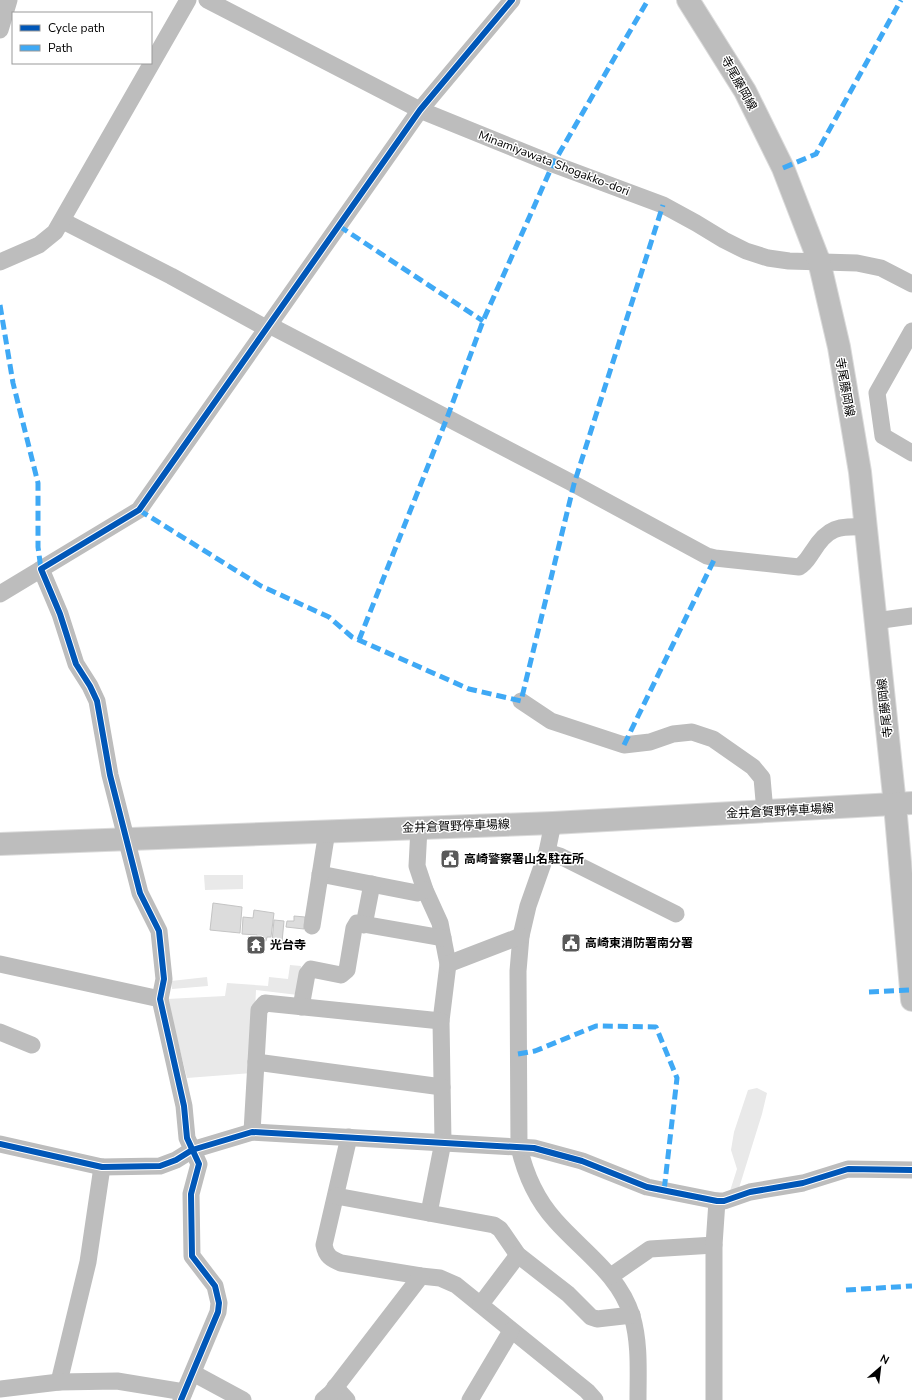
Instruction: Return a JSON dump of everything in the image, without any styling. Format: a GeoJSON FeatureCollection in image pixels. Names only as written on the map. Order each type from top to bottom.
{"type":"FeatureCollection","features":[{"type":"Feature","properties":{"kind":"main road","name":"寺尾藤岡線"},"geometry":{"type":"LineString","coordinates":[[688,0],[745,92],[783,168],[819,261],[839,347],[860,472],[876,621],[903,804],[912,1000]]}},
{"type":"Feature","properties":{"kind":"main road","name":"金井倉賀野停車場線"},"geometry":{"type":"LineString","coordinates":[[0,844],[128,841],[327,831],[552,823],[903,804]]}},
{"type":"Feature","properties":{"kind":"street"},"geometry":{"type":"LineString","coordinates":[[0,30],[9,0]]}},
{"type":"Feature","properties":{"kind":"street"},"geometry":{"type":"LineString","coordinates":[[152,64],[188,0]]}},
{"type":"Feature","properties":{"kind":"street","name":"Minamiyawata Shogakko-dori"},"geometry":{"type":"LineString","coordinates":[[208,0],[420,110],[552,164],[663,205],[746,251],[782,260],[857,263],[881,268],[912,284]]}},
{"type":"Feature","properties":{"kind":"street"},"geometry":{"type":"LineString","coordinates":[[0,594],[139,510],[420,110],[512,0]]}},
{"type":"Feature","properties":{"kind":"street"},"geometry":{"type":"LineString","coordinates":[[0,262],[39,245],[55,232],[63,221],[152,64]]}},
{"type":"Feature","properties":{"kind":"street"},"geometry":{"type":"LineString","coordinates":[[63,221],[715,558],[798,567],[804,564],[824,535],[832,530],[845,526],[866,527]]}},
{"type":"Feature","properties":{"kind":"street"},"geometry":{"type":"LineString","coordinates":[[912,331],[877,393],[883,436],[912,453]]}},
{"type":"Feature","properties":{"kind":"street"},"geometry":{"type":"LineString","coordinates":[[0,1389],[59,1382],[117,1381],[183,1396],[218,1312],[219,1303],[215,1286],[192,1256],[191,1194],[199,1164],[188,1138],[184,1106],[160,999],[164,979],[159,931],[140,893],[110,775],[97,701],[90,686],[76,664],[60,614],[41,569]]}},
{"type":"Feature","properties":{"kind":"street"},"geometry":{"type":"LineString","coordinates":[[876,621],[912,616]]}},
{"type":"Feature","properties":{"kind":"street"},"geometry":{"type":"LineString","coordinates":[[521,701],[551,721],[624,745],[650,742],[673,734],[692,732],[713,740],[742,758],[762,778],[765,812]]}},
{"type":"Feature","properties":{"kind":"street"},"geometry":{"type":"LineString","coordinates":[[552,823],[547,852],[528,906],[521,936],[518,971],[519,1147],[527,1174],[544,1205],[558,1223],[611,1276],[632,1315],[638,1354],[638,1400]]}},
{"type":"Feature","properties":{"kind":"street"},"geometry":{"type":"LineString","coordinates":[[419,828],[417,866],[425,890],[440,923],[448,964],[441,1021],[443,1142],[429,1213]]}},
{"type":"Feature","properties":{"kind":"street"},"geometry":{"type":"LineString","coordinates":[[312,926],[327,831]]}},
{"type":"Feature","properties":{"kind":"street"},"geometry":{"type":"LineString","coordinates":[[547,852],[560,856],[676,914]]}},
{"type":"Feature","properties":{"kind":"street"},"geometry":{"type":"LineString","coordinates":[[320,874],[417,893],[425,890]]}},
{"type":"Feature","properties":{"kind":"street"},"geometry":{"type":"LineString","coordinates":[[364,925],[372,884]]}},
{"type":"Feature","properties":{"kind":"street"},"geometry":{"type":"LineString","coordinates":[[301,1007],[306,974],[311,969],[341,975],[347,970],[354,928],[357,924],[442,938]]}},
{"type":"Feature","properties":{"kind":"street"},"geometry":{"type":"LineString","coordinates":[[448,964],[521,936]]}},
{"type":"Feature","properties":{"kind":"street"},"geometry":{"type":"LineString","coordinates":[[0,964],[160,999]]}},
{"type":"Feature","properties":{"kind":"street"},"geometry":{"type":"LineString","coordinates":[[252,1132],[259,1010],[265,1003],[441,1021]]}},
{"type":"Feature","properties":{"kind":"street"},"geometry":{"type":"LineString","coordinates":[[0,1032],[32,1045]]}},
{"type":"Feature","properties":{"kind":"street"},"geometry":{"type":"LineString","coordinates":[[256,1062],[442,1087]]}},
{"type":"Feature","properties":{"kind":"street"},"geometry":{"type":"LineString","coordinates":[[0,1144],[102,1167],[160,1166],[176,1160],[192,1150],[252,1132],[534,1148],[582,1161],[647,1187],[717,1201],[724,1201],[765,1189],[803,1183],[848,1169],[912,1170]]}},
{"type":"Feature","properties":{"kind":"street"},"geometry":{"type":"LineString","coordinates":[[350,1137],[324,1245],[325,1253],[329,1258],[341,1263],[440,1278],[450,1283],[481,1304],[511,1331],[587,1391],[595,1400]]}},
{"type":"Feature","properties":{"kind":"street"},"geometry":{"type":"LineString","coordinates":[[59,1382],[88,1262],[102,1167]]}},
{"type":"Feature","properties":{"kind":"street"},"geometry":{"type":"LineString","coordinates":[[336,1196],[494,1225],[500,1229],[518,1255],[568,1294],[591,1317],[597,1319],[632,1315]]}},
{"type":"Feature","properties":{"kind":"street"},"geometry":{"type":"LineString","coordinates":[[714,1400],[714,1245],[717,1201]]}},
{"type":"Feature","properties":{"kind":"street"},"geometry":{"type":"LineString","coordinates":[[611,1276],[650,1249],[657,1247],[714,1245]]}},
{"type":"Feature","properties":{"kind":"street"},"geometry":{"type":"LineString","coordinates":[[481,1304],[518,1255]]}},
{"type":"Feature","properties":{"kind":"street"},"geometry":{"type":"LineString","coordinates":[[323,1400],[332,1393],[335,1387],[421,1276]]}},
{"type":"Feature","properties":{"kind":"street"},"geometry":{"type":"LineString","coordinates":[[470,1400],[511,1331]]}},
{"type":"Feature","properties":{"kind":"street"},"geometry":{"type":"LineString","coordinates":[[193,1373],[243,1400]]}},
{"type":"Feature","properties":{"kind":"street"},"geometry":{"type":"LineString","coordinates":[[335,1387],[347,1400]]}},
{"type":"Feature","properties":{"kind":"shaded area"},"geometry":{"type":"Polygon","coordinates":[[[204,875],[243,875],[243,889],[205,890],[204,875]]]}},
{"type":"Feature","properties":{"kind":"shaded area"},"geometry":{"type":"Polygon","coordinates":[[[290,965],[301,966],[298,995],[256,990],[252,1073],[187,1078],[167,999],[225,996],[227,983],[268,986],[269,977],[288,979],[290,965]]]}},
{"type":"Feature","properties":{"kind":"shaded area"},"geometry":{"type":"Polygon","coordinates":[[[207,977],[208,986],[172,989],[171,981],[207,977]]]}},
{"type":"Feature","properties":{"kind":"shaded area"},"geometry":{"type":"Polygon","coordinates":[[[757,1088],[767,1093],[762,1114],[739,1188],[730,1191],[737,1169],[731,1150],[734,1132],[748,1090],[757,1088]]]}},
{"type":"Feature","properties":{"kind":"building"},"geometry":{"type":"Polygon","coordinates":[[[213,903],[242,907],[240,933],[210,930],[213,903]]]}},
{"type":"Feature","properties":{"kind":"building"},"geometry":{"type":"Polygon","coordinates":[[[254,910],[274,913],[271,937],[267,937],[266,941],[257,940],[257,935],[242,934],[243,917],[253,918],[254,910]]]}},
{"type":"Feature","properties":{"kind":"building"},"geometry":{"type":"Polygon","coordinates":[[[294,916],[305,917],[304,929],[286,927],[287,921],[294,921],[294,916]]]}},
{"type":"Feature","properties":{"kind":"building"},"geometry":{"type":"Polygon","coordinates":[[[274,920],[284,921],[282,942],[272,941],[274,920]]]}},
{"type":"Feature","properties":{"kind":"marked path"},"geometry":{"type":"LineString","coordinates":[[359,640],[447,418],[483,321],[553,164],[648,0]]}},
{"type":"Feature","properties":{"kind":"marked path"},"geometry":{"type":"LineString","coordinates":[[783,168],[816,154],[901,0]]}},
{"type":"Feature","properties":{"kind":"marked path"},"geometry":{"type":"LineString","coordinates":[[139,510],[261,586],[329,617],[352,637],[469,689],[521,701],[574,484],[663,205]]}},
{"type":"Feature","properties":{"kind":"marked path"},"geometry":{"type":"LineString","coordinates":[[339,226],[483,321]]}},
{"type":"Feature","properties":{"kind":"marked path"},"geometry":{"type":"LineString","coordinates":[[0,305],[13,383],[38,483],[38,547],[41,569]]}},
{"type":"Feature","properties":{"kind":"marked path"},"geometry":{"type":"LineString","coordinates":[[624,745],[715,558]]}},
{"type":"Feature","properties":{"kind":"marked path"},"geometry":{"type":"LineString","coordinates":[[869,992],[911,990]]}},
{"type":"Feature","properties":{"kind":"marked path"},"geometry":{"type":"LineString","coordinates":[[518,1054],[535,1051],[596,1026],[656,1027],[677,1078],[664,1191]]}},
{"type":"Feature","properties":{"kind":"marked path"},"geometry":{"type":"LineString","coordinates":[[846,1290],[912,1286]]}},
{"type":"Feature","properties":{"kind":"cycle path"},"geometry":{"type":"LineString","coordinates":[[181,1400],[218,1312],[219,1303],[215,1286],[192,1256],[191,1194],[199,1164],[187,1138],[184,1106],[160,999],[164,979],[159,931],[140,893],[110,775],[97,701],[90,686],[76,664],[60,614],[41,569],[139,510],[420,110],[512,0]]}},
{"type":"Feature","properties":{"kind":"cycle path"},"geometry":{"type":"LineString","coordinates":[[0,1144],[102,1167],[160,1166],[176,1160],[192,1150],[252,1132],[534,1148],[582,1161],[647,1187],[717,1201],[724,1201],[750,1192],[803,1183],[848,1169],[912,1170]]}},
{"type":"Feature","properties":{"kind":"place","name":"高崎警察署山名駐在所"},"geometry":{"type":"Point","coordinates":[450,859]}},
{"type":"Feature","properties":{"kind":"place","name":"高崎東消防署南分署"},"geometry":{"type":"Point","coordinates":[571,943]}},
{"type":"Feature","properties":{"kind":"place","name":"光台寺"},"geometry":{"type":"Point","coordinates":[256,945]}}]}
